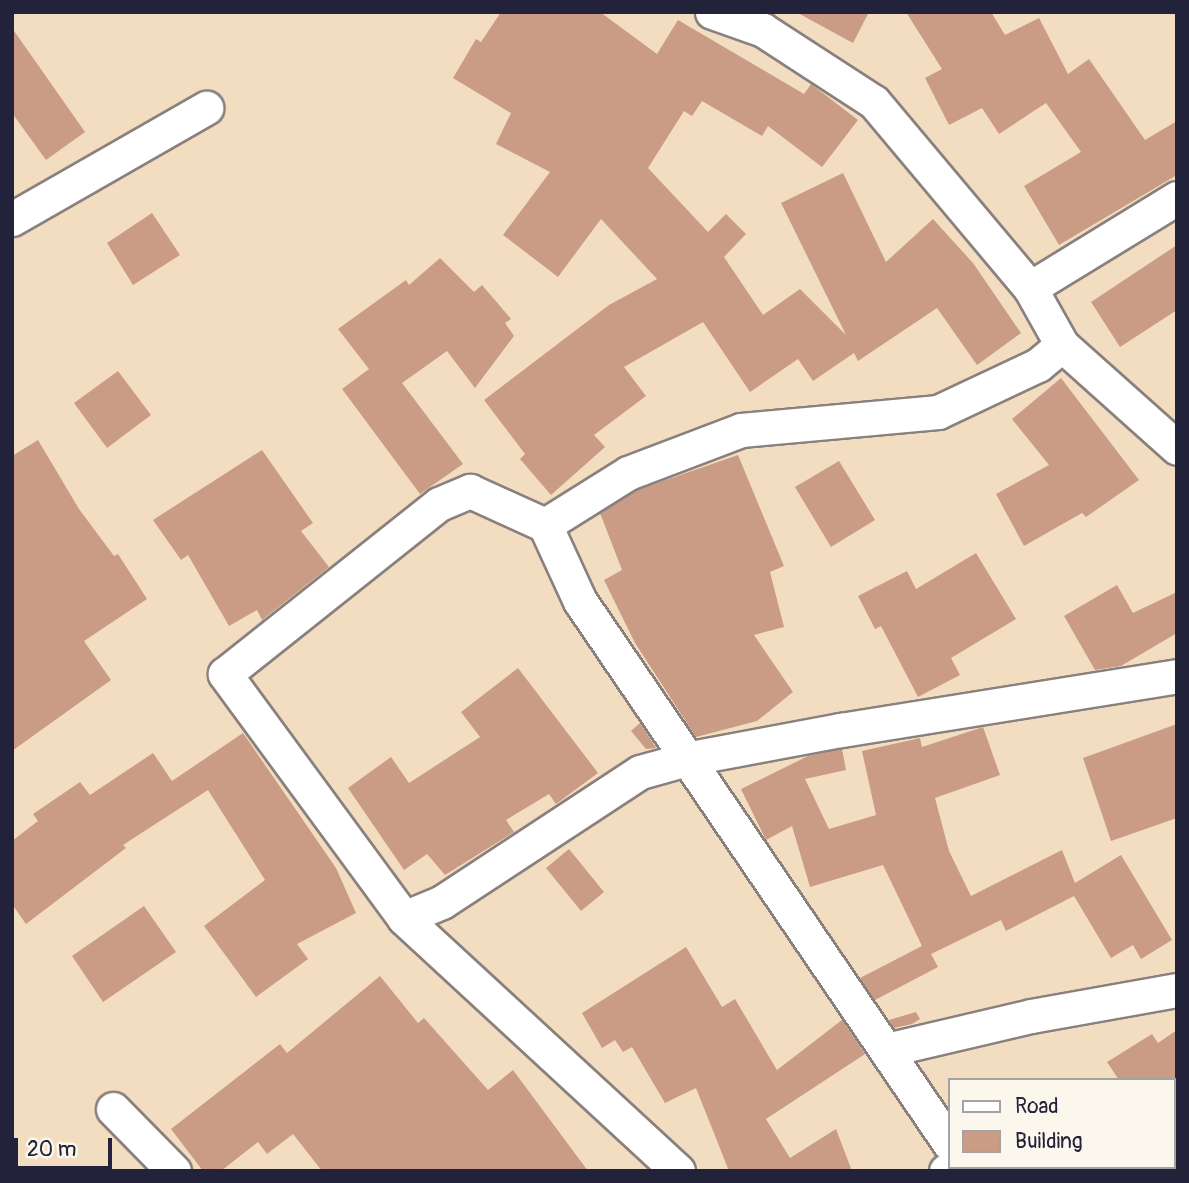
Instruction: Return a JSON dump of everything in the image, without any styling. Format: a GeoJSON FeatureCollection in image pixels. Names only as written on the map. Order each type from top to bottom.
{"type":"FeatureCollection","features":[{"type":"Feature","properties":{"kind":"street"},"geometry":{"type":"LineString","coordinates":[[712,12],[767,21],[874,102],[1030,288],[1062,345],[1177,449]]}},
{"type":"Feature","properties":{"kind":"street"},"geometry":{"type":"LineString","coordinates":[[12,219],[206,108]]}},
{"type":"Feature","properties":{"kind":"street"},"geometry":{"type":"LineString","coordinates":[[1030,288],[1177,198]]}},
{"type":"Feature","properties":{"kind":"street"},"geometry":{"type":"LineString","coordinates":[[545,525],[628,473],[741,430],[938,412],[1038,365],[1062,345]]}},
{"type":"Feature","properties":{"kind":"street"},"geometry":{"type":"LineString","coordinates":[[678,1171],[404,918],[225,674],[439,504],[470,491],[545,525],[580,601],[691,758],[948,1142]]}},
{"type":"Feature","properties":{"kind":"street"},"geometry":{"type":"LineString","coordinates":[[404,918],[442,902],[640,772],[691,758],[1177,676]]}},
{"type":"Feature","properties":{"kind":"street"},"geometry":{"type":"LineString","coordinates":[[886,1050],[1031,1016],[1177,990]]}},
{"type":"Feature","properties":{"kind":"street"},"geometry":{"type":"LineString","coordinates":[[113,1109],[174,1171]]}},
{"type":"Feature","properties":{"kind":"building"},"geometry":{"type":"Polygon","coordinates":[[[501,12],[600,12],[657,54],[678,20],[804,94],[811,84],[858,120],[822,167],[768,126],[762,136],[702,101],[692,116],[684,111],[648,168],[708,232],[726,214],[746,234],[724,257],[763,315],[800,289],[846,335],[781,203],[843,173],[886,262],[933,219],[973,263],[1021,333],[977,365],[937,308],[858,361],[854,353],[813,381],[798,359],[750,392],[703,322],[624,367],[646,396],[594,435],[605,447],[551,495],[520,459],[525,454],[484,400],[609,305],[657,279],[601,219],[558,277],[503,235],[550,172],[496,144],[511,113],[453,78],[476,39],[481,42],[501,12]]]}},
{"type":"Feature","properties":{"kind":"building"},"geometry":{"type":"Polygon","coordinates":[[[796,12],[869,12],[853,43],[796,12]]]}},
{"type":"Feature","properties":{"kind":"building"},"geometry":{"type":"Polygon","coordinates":[[[906,12],[991,12],[1005,35],[1039,18],[1068,74],[1089,59],[1145,140],[1177,121],[1177,175],[1059,245],[1024,186],[1081,152],[1046,103],[999,134],[982,108],[949,125],[925,78],[942,69],[906,12]]]}},
{"type":"Feature","properties":{"kind":"building"},"geometry":{"type":"Polygon","coordinates":[[[12,28],[85,132],[46,160],[12,113],[12,28]]]}},
{"type":"Feature","properties":{"kind":"building"},"geometry":{"type":"Polygon","coordinates":[[[152,213],[180,255],[133,285],[107,243],[152,213]]]}},
{"type":"Feature","properties":{"kind":"building"},"geometry":{"type":"Polygon","coordinates":[[[1177,245],[1177,310],[1120,347],[1091,302],[1177,245]]]}},
{"type":"Feature","properties":{"kind":"building"},"geometry":{"type":"Polygon","coordinates":[[[440,258],[474,292],[482,285],[511,319],[505,323],[514,336],[475,388],[447,351],[402,383],[463,464],[420,494],[342,389],[369,369],[338,329],[406,280],[409,285],[440,258]]]}},
{"type":"Feature","properties":{"kind":"building"},"geometry":{"type":"Polygon","coordinates":[[[118,371],[151,415],[107,448],[74,403],[118,371]]]}},
{"type":"Feature","properties":{"kind":"building"},"geometry":{"type":"Polygon","coordinates":[[[1061,378],[1139,480],[1086,517],[1082,513],[1024,546],[996,494],[1049,465],[1012,419],[1061,378]]]}},
{"type":"Feature","properties":{"kind":"building"},"geometry":{"type":"Polygon","coordinates":[[[38,440],[79,509],[114,556],[118,554],[147,599],[84,641],[111,680],[12,751],[12,456],[38,440]]]}},
{"type":"Feature","properties":{"kind":"building"},"geometry":{"type":"Polygon","coordinates":[[[262,450],[313,523],[301,531],[329,567],[262,620],[257,610],[229,626],[188,555],[181,560],[153,520],[262,450]]]}},
{"type":"Feature","properties":{"kind":"building"},"geometry":{"type":"Polygon","coordinates":[[[738,455],[784,566],[770,572],[784,627],[754,635],[793,692],[757,721],[696,737],[635,643],[604,580],[622,570],[600,513],[637,490],[738,455]]]}},
{"type":"Feature","properties":{"kind":"building"},"geometry":{"type":"Polygon","coordinates":[[[839,461],[875,520],[831,547],[795,487],[839,461]]]}},
{"type":"Feature","properties":{"kind":"building"},"geometry":{"type":"Polygon","coordinates":[[[976,553],[1016,619],[951,658],[960,675],[918,697],[881,626],[875,629],[858,596],[907,571],[916,589],[976,553]]]}},
{"type":"Feature","properties":{"kind":"building"},"geometry":{"type":"Polygon","coordinates":[[[1117,585],[1133,613],[1177,592],[1177,633],[1121,666],[1095,670],[1064,616],[1117,585]]]}},
{"type":"Feature","properties":{"kind":"building"},"geometry":{"type":"Polygon","coordinates":[[[518,668],[598,773],[556,804],[549,794],[506,820],[514,832],[445,875],[427,854],[404,870],[348,788],[391,757],[409,783],[480,737],[461,712],[518,668]]]}},
{"type":"Feature","properties":{"kind":"building"},"geometry":{"type":"Polygon","coordinates":[[[640,723],[656,748],[646,749],[631,731],[640,723]]]}},
{"type":"Feature","properties":{"kind":"building"},"geometry":{"type":"Polygon","coordinates":[[[1177,724],[1177,818],[1111,841],[1083,758],[1177,724]]]}},
{"type":"Feature","properties":{"kind":"building"},"geometry":{"type":"Polygon","coordinates":[[[983,727],[1000,775],[935,798],[949,851],[971,896],[1062,850],[1075,883],[1121,855],[1172,940],[1141,959],[1133,945],[1111,958],[1074,896],[1006,931],[1001,920],[931,954],[938,967],[875,1000],[860,978],[922,946],[883,865],[810,887],[792,826],[766,840],[741,789],[808,756],[842,749],[846,770],[805,779],[829,829],[876,815],[862,751],[920,738],[922,747],[983,727]]]}},
{"type":"Feature","properties":{"kind":"building"},"geometry":{"type":"Polygon","coordinates":[[[243,733],[336,868],[356,913],[297,944],[308,959],[256,997],[204,926],[265,880],[208,790],[123,845],[126,848],[26,924],[12,904],[12,841],[38,821],[33,814],[80,782],[90,795],[153,753],[172,781],[243,733]]]}},
{"type":"Feature","properties":{"kind":"building"},"geometry":{"type":"Polygon","coordinates":[[[569,849],[604,892],[581,911],[546,868],[569,849]]]}},
{"type":"Feature","properties":{"kind":"building"},"geometry":{"type":"Polygon","coordinates":[[[144,906],[176,952],[103,1002],[72,956],[144,906]]]}},
{"type":"Feature","properties":{"kind":"building"},"geometry":{"type":"Polygon","coordinates":[[[686,947],[722,1007],[735,999],[777,1070],[842,1020],[865,1054],[766,1119],[790,1158],[836,1129],[852,1171],[729,1171],[696,1088],[665,1103],[632,1047],[623,1052],[615,1040],[602,1048],[582,1013],[686,947]]]}},
{"type":"Feature","properties":{"kind":"building"},"geometry":{"type":"Polygon","coordinates":[[[380,976],[418,1023],[424,1018],[488,1090],[513,1070],[588,1171],[322,1171],[293,1134],[267,1154],[258,1142],[221,1171],[203,1171],[171,1129],[280,1044],[287,1053],[380,976]]]}},
{"type":"Feature","properties":{"kind":"building"},"geometry":{"type":"Polygon","coordinates":[[[916,1012],[920,1019],[912,1024],[894,1028],[889,1020],[916,1012]]]}},
{"type":"Feature","properties":{"kind":"building"},"geometry":{"type":"Polygon","coordinates":[[[1177,1030],[1177,1080],[1118,1078],[1107,1062],[1152,1034],[1158,1043],[1177,1030]]]}}]}
